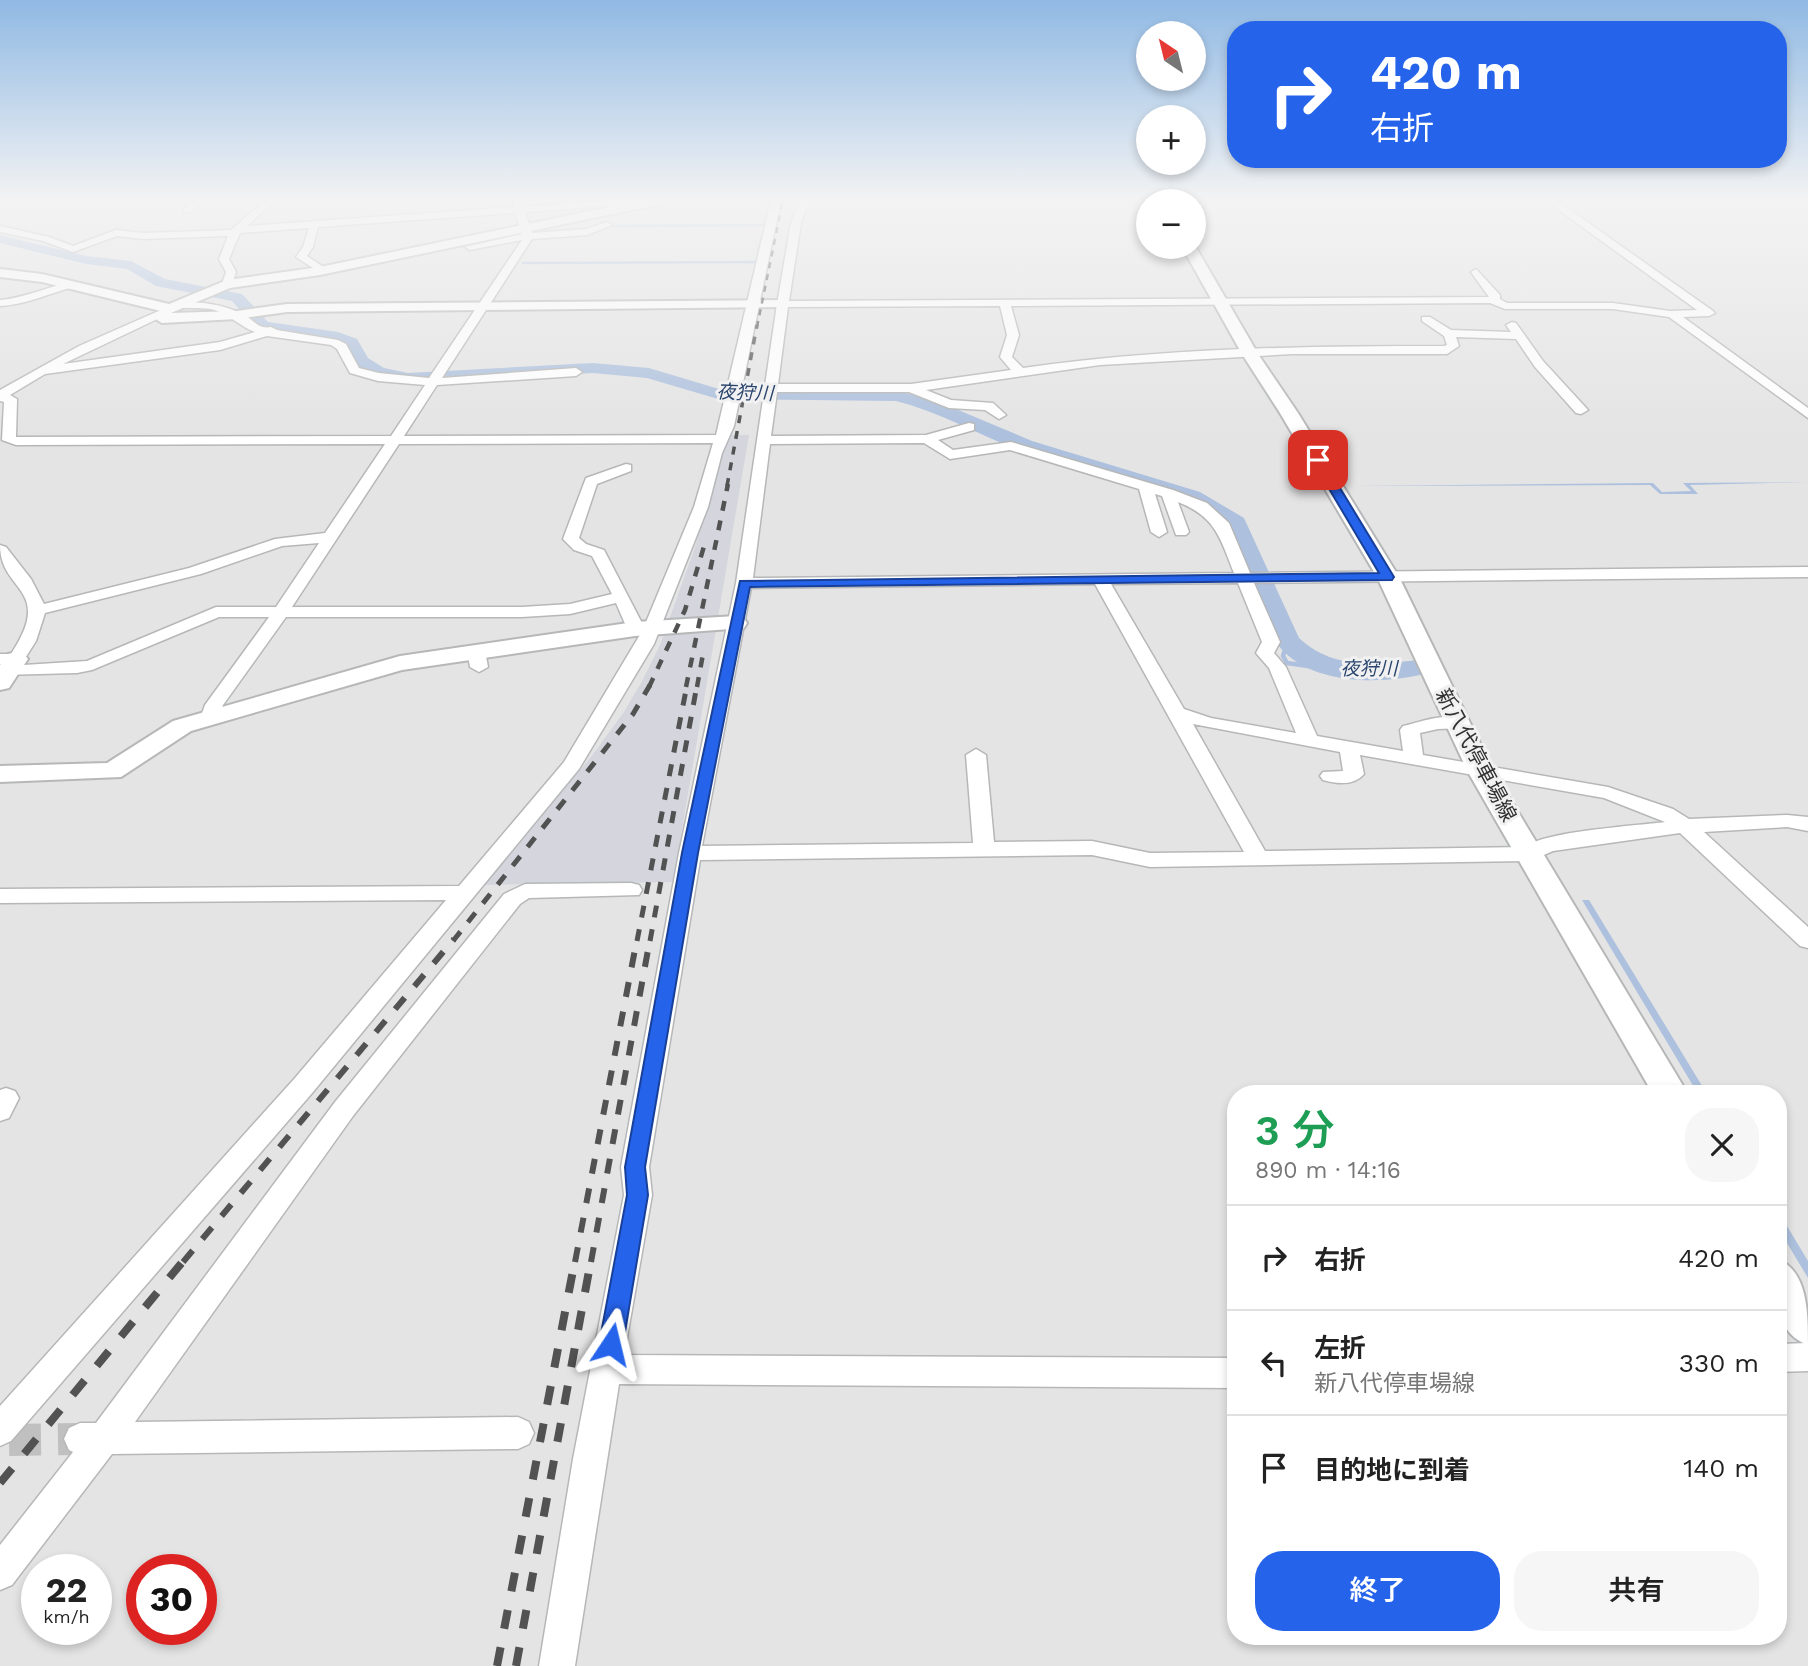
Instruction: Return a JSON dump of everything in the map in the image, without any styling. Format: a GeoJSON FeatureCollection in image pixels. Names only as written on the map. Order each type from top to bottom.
{"type":"FeatureCollection","features":[{"type":"Feature","properties":{"kind":"main road"},"geometry":{"type":"LineString","coordinates":[[39,278],[175,307],[223,286],[274,278]]}},
{"type":"Feature","properties":{"kind":"main road","name":"新八代停車場線"},"geometry":{"type":"LineString","coordinates":[[1207,278],[1250,354],[1289,413],[1388,577],[1481,772],[1666,1085]]}},
{"type":"Feature","properties":{"kind":"main road"},"geometry":{"type":"LineString","coordinates":[[149,318],[235,315],[287,308],[783,304]]}},
{"type":"Feature","properties":{"kind":"main road"},"geometry":{"type":"LineString","coordinates":[[0,774],[112,771],[127,764],[161,736],[210,716],[400,663],[477,659],[643,629],[736,623]]}},
{"type":"Feature","properties":{"kind":"main road"},"geometry":{"type":"LineString","coordinates":[[1787,1291],[1808,1327]]}},
{"type":"Feature","properties":{"kind":"street"},"geometry":{"type":"LineString","coordinates":[[223,286],[228,278]]}},
{"type":"Feature","properties":{"kind":"street"},"geometry":{"type":"LineString","coordinates":[[210,716],[214,705],[280,613],[500,278]]}},
{"type":"Feature","properties":{"kind":"street"},"geometry":{"type":"LineString","coordinates":[[3,1437],[304,1085],[572,765],[646,645],[643,629],[701,507],[734,394],[760,278]]}},
{"type":"Feature","properties":{"kind":"street"},"geometry":{"type":"LineString","coordinates":[[557,1666],[606,1368],[638,1195],[635,1167],[690,853],[744,583],[787,278]]}},
{"type":"Feature","properties":{"kind":"street"},"geometry":{"type":"LineString","coordinates":[[1481,278],[1539,364],[1581,410]]}},
{"type":"Feature","properties":{"kind":"street"},"geometry":{"type":"LineString","coordinates":[[783,304],[1222,302],[1411,296],[1496,303],[1613,306],[1672,314],[1709,313],[1659,278]]}},
{"type":"Feature","properties":{"kind":"street"},"geometry":{"type":"LineString","coordinates":[[0,303],[19,302],[34,294],[69,285]]}},
{"type":"Feature","properties":{"kind":"street"},"geometry":{"type":"LineString","coordinates":[[1005,303],[1013,335],[1006,357],[1020,373]]}},
{"type":"Feature","properties":{"kind":"street"},"geometry":{"type":"LineString","coordinates":[[1649,311],[1660,303]]}},
{"type":"Feature","properties":{"kind":"street"},"geometry":{"type":"LineString","coordinates":[[0,396],[35,373],[102,339],[175,307],[216,306],[252,327],[334,342],[342,347],[354,370],[404,382],[433,378],[576,372]]}},
{"type":"Feature","properties":{"kind":"street"},"geometry":{"type":"LineString","coordinates":[[1672,314],[1808,414]]}},
{"type":"Feature","properties":{"kind":"street"},"geometry":{"type":"LineString","coordinates":[[1426,319],[1449,334],[1520,337]]}},
{"type":"Feature","properties":{"kind":"street"},"geometry":{"type":"LineString","coordinates":[[0,377],[236,343],[273,329]]}},
{"type":"Feature","properties":{"kind":"street"},"geometry":{"type":"LineString","coordinates":[[772,391],[916,390],[1100,361],[1292,351],[1447,349],[1453,346],[1449,334]]}},
{"type":"Feature","properties":{"kind":"street"},"geometry":{"type":"LineString","coordinates":[[183,361],[196,349]]}},
{"type":"Feature","properties":{"kind":"street"},"geometry":{"type":"LineString","coordinates":[[916,390],[949,404],[988,406],[999,415]]}},
{"type":"Feature","properties":{"kind":"street"},"geometry":{"type":"LineString","coordinates":[[0,396],[11,399],[9,440],[16,441],[721,439]]}},
{"type":"Feature","properties":{"kind":"street"},"geometry":{"type":"LineString","coordinates":[[764,440],[927,439],[969,428]]}},
{"type":"Feature","properties":{"kind":"street"},"geometry":{"type":"LineString","coordinates":[[681,453],[685,438]]}},
{"type":"Feature","properties":{"kind":"street"},"geometry":{"type":"LineString","coordinates":[[927,439],[946,455],[1011,446],[1168,493],[1202,506],[1218,518],[1247,579],[1271,642],[1265,653],[1277,667],[1309,740]]}},
{"type":"Feature","properties":{"kind":"street"},"geometry":{"type":"LineString","coordinates":[[0,444],[16,441]]}},
{"type":"Feature","properties":{"kind":"street"},"geometry":{"type":"LineString","coordinates":[[626,468],[616,474],[591,481],[571,539],[580,547],[598,553],[635,622],[643,629]]}},
{"type":"Feature","properties":{"kind":"street"},"geometry":{"type":"LineString","coordinates":[[1145,486],[1159,532]]}},
{"type":"Feature","properties":{"kind":"street"},"geometry":{"type":"LineString","coordinates":[[1168,493],[1181,532]]}},
{"type":"Feature","properties":{"kind":"street"},"geometry":{"type":"LineString","coordinates":[[38,610],[195,571],[280,542],[329,537]]}},
{"type":"Feature","properties":{"kind":"street"},"geometry":{"type":"LineString","coordinates":[[0,550],[31,590],[38,610],[37,623],[6,668]]}},
{"type":"Feature","properties":{"kind":"street"},"geometry":{"type":"LineString","coordinates":[[744,583],[1808,572]]}},
{"type":"Feature","properties":{"kind":"street"},"geometry":{"type":"LineString","coordinates":[[1100,579],[1258,858]]}},
{"type":"Feature","properties":{"kind":"street"},"geometry":{"type":"LineString","coordinates":[[6,668],[77,668],[92,665],[216,612],[522,612],[570,609],[621,597]]}},
{"type":"Feature","properties":{"kind":"street"},"geometry":{"type":"LineString","coordinates":[[1177,713],[1208,723],[1608,793],[1666,814],[1685,826],[1808,940]]}},
{"type":"Feature","properties":{"kind":"street"},"geometry":{"type":"LineString","coordinates":[[1414,759],[1410,730],[1438,723],[1457,724]]}},
{"type":"Feature","properties":{"kind":"street"},"geometry":{"type":"LineString","coordinates":[[1330,776],[1349,777],[1354,774],[1349,748]]}},
{"type":"Feature","properties":{"kind":"street"},"geometry":{"type":"LineString","coordinates":[[976,755],[984,849]]}},
{"type":"Feature","properties":{"kind":"street"},"geometry":{"type":"LineString","coordinates":[[690,853],[1092,848],[1150,860],[1530,854],[1539,847],[1553,844],[1685,826],[1787,821],[1808,824]]}},
{"type":"Feature","properties":{"kind":"street"},"geometry":{"type":"LineString","coordinates":[[0,1573],[92,1439],[344,1109],[512,899],[525,891],[631,890]]}},
{"type":"Feature","properties":{"kind":"street"},"geometry":{"type":"LineString","coordinates":[[0,897],[466,893]]}},
{"type":"Feature","properties":{"kind":"street"},"geometry":{"type":"LineString","coordinates":[[1787,1358],[1808,1357]]}},
{"type":"Feature","properties":{"kind":"street"},"geometry":{"type":"LineString","coordinates":[[606,1368],[1227,1373]]}},
{"type":"Feature","properties":{"kind":"street"},"geometry":{"type":"LineString","coordinates":[[92,1439],[518,1433]]}},
{"type":"Feature","properties":{"kind":"shaded area"},"geometry":{"type":"Polygon","coordinates":[[[728,435],[749,435],[673,882],[484,885],[591,757],[624,712],[641,683],[660,645],[694,550],[728,435]]]}},
{"type":"Feature","properties":{"kind":"water"},"geometry":{"type":"Polygon","coordinates":[[[1808,482],[1690,485],[1698,494],[1660,494],[1650,485],[1351,486],[1653,483],[1662,492],[1691,491],[1683,483],[1808,482]]]}},
{"type":"Feature","properties":{"kind":"water"},"geometry":{"type":"Polygon","coordinates":[[[1582,900],[1589,900],[1702,1085],[1693,1085],[1582,900]]]}},
{"type":"Feature","properties":{"kind":"water"},"geometry":{"type":"Polygon","coordinates":[[[1787,1226],[1808,1261],[1808,1278],[1787,1243],[1787,1226]]]}},
{"type":"Feature","properties":{"kind":"waterway","name":"夜狩川"},"geometry":{"type":"LineString","coordinates":[[152,278],[161,283],[237,297],[262,325],[282,330],[332,335],[351,343],[362,361],[378,372],[408,378],[593,368],[649,373],[718,394],[896,396],[926,403],[1025,445],[1193,496],[1236,523],[1288,641],[1301,654],[1331,668],[1348,671],[1419,668]]}},
{"type":"Feature","properties":{"kind":"waterway"},"geometry":{"type":"LineString","coordinates":[[1288,641],[1283,656],[1287,663],[1336,670]]}},
{"type":"Feature","properties":{"kind":"tunnel"},"geometry":{"type":"LineString","coordinates":[[9,1440],[80,1439]]}},
{"type":"Feature","properties":{"kind":"railway"},"geometry":{"type":"LineString","coordinates":[[757,327],[767,278]]}},
{"type":"Feature","properties":{"kind":"railway"},"geometry":{"type":"LineString","coordinates":[[727,486],[757,325]]}},
{"type":"Feature","properties":{"kind":"railway"},"geometry":{"type":"LineString","coordinates":[[686,687],[728,484]]}},
{"type":"Feature","properties":{"kind":"railway"},"geometry":{"type":"LineString","coordinates":[[650,686],[685,610],[705,543]]}},
{"type":"Feature","properties":{"kind":"railway"},"geometry":{"type":"LineString","coordinates":[[697,687],[703,654]]}},
{"type":"Feature","properties":{"kind":"railway"},"geometry":{"type":"LineString","coordinates":[[637,941],[687,685]]}},
{"type":"Feature","properties":{"kind":"railway"},"geometry":{"type":"LineString","coordinates":[[650,941],[697,685]]}},
{"type":"Feature","properties":{"kind":"railway"},"geometry":{"type":"LineString","coordinates":[[453,941],[633,714],[650,686]]}},
{"type":"Feature","properties":{"kind":"railway"},"geometry":{"type":"LineString","coordinates":[[183,1262],[454,939]]}},
{"type":"Feature","properties":{"kind":"railway"},"geometry":{"type":"LineString","coordinates":[[575,1262],[637,939]]}},
{"type":"Feature","properties":{"kind":"railway"},"geometry":{"type":"LineString","coordinates":[[591,1262],[650,939]]}},
{"type":"Feature","properties":{"kind":"railway"},"geometry":{"type":"LineString","coordinates":[[0,1483],[184,1260]]}},
{"type":"Feature","properties":{"kind":"railway"},"geometry":{"type":"LineString","coordinates":[[497,1666],[575,1260]]}},
{"type":"Feature","properties":{"kind":"railway"},"geometry":{"type":"LineString","coordinates":[[516,1666],[591,1260]]}},
{"type":"Feature","properties":{"kind":"route"},"geometry":{"type":"LineString","coordinates":[[611,1344],[638,1195],[635,1167],[690,853],[744,583],[1388,577],[1318,460]]}}]}
